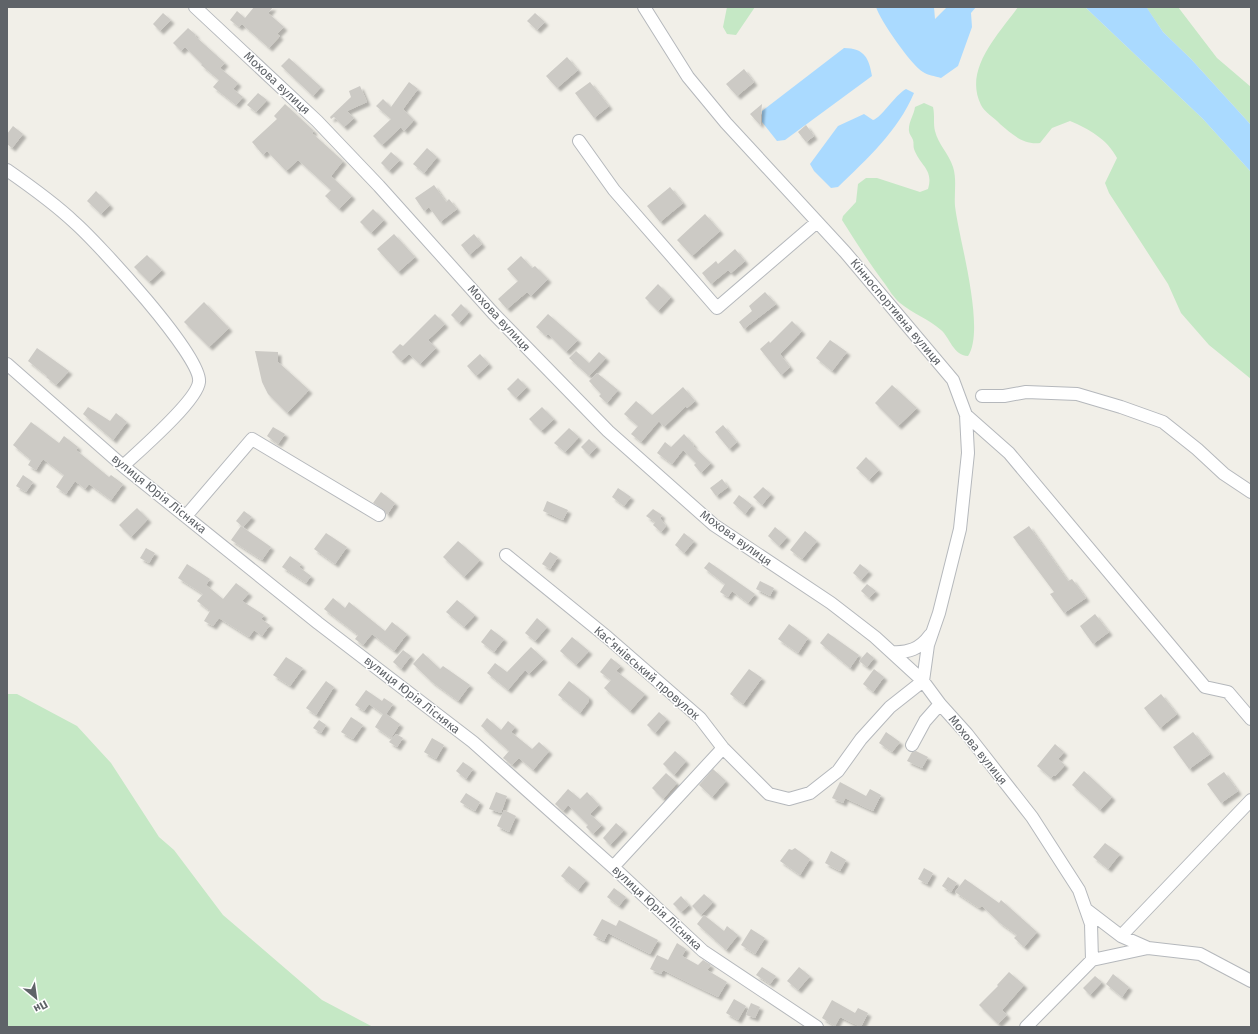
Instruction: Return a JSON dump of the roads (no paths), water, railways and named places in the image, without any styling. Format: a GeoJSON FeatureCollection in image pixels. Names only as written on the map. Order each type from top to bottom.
{"type":"FeatureCollection","features":[{"type":"Feature","properties":{"kind":"street","name":"Мохова вулиця"},"geometry":{"type":"LineString","coordinates":[[194,7],[317,121],[379,186],[493,313],[608,431],[714,525],[831,603],[892,652],[923,681],[1032,817],[1079,890],[1091,924],[1092,960]]}},
{"type":"Feature","properties":{"kind":"street","name":"Кінноспортивна вулиця"},"geometry":{"type":"LineString","coordinates":[[644,7],[688,78],[726,123],[895,310],[953,380],[966,415],[968,453],[960,529],[939,612],[928,644],[923,681]]}},
{"type":"Feature","properties":{"kind":"street"},"geometry":{"type":"LineString","coordinates":[[579,142],[614,190],[718,308],[817,222]]}},
{"type":"Feature","properties":{"kind":"street"},"geometry":{"type":"LineString","coordinates":[[7,170],[31,187],[74,222],[126,275],[183,348],[198,370],[199,383],[193,394],[168,424],[123,466]]}},
{"type":"Feature","properties":{"kind":"street","name":"вулиця Юрія Лісняка"},"geometry":{"type":"LineString","coordinates":[[7,364],[123,466],[318,623],[473,742],[613,867],[703,951],[817,1027]]}},
{"type":"Feature","properties":{"kind":"street"},"geometry":{"type":"LineString","coordinates":[[982,396],[1004,396],[1026,392],[1077,394],[1121,407],[1163,422],[1197,449],[1224,474],[1251,492]]}},
{"type":"Feature","properties":{"kind":"street"},"geometry":{"type":"LineString","coordinates":[[966,415],[1009,453],[1205,687],[1228,692],[1251,719]]}},
{"type":"Feature","properties":{"kind":"street"},"geometry":{"type":"LineString","coordinates":[[186,516],[252,440],[379,515]]}},
{"type":"Feature","properties":{"kind":"street","name":"Касʼянівський провулок"},"geometry":{"type":"LineString","coordinates":[[506,555],[607,637],[694,713],[723,748],[769,794],[789,799],[810,793],[838,771],[861,739],[890,707],[923,681]]}},
{"type":"Feature","properties":{"kind":"street"},"geometry":{"type":"LineString","coordinates":[[892,652],[906,653],[926,641],[932,633]]}},
{"type":"Feature","properties":{"kind":"street"},"geometry":{"type":"LineString","coordinates":[[912,745],[925,721],[940,704]]}},
{"type":"Feature","properties":{"kind":"street"},"geometry":{"type":"LineString","coordinates":[[613,867],[723,748]]}},
{"type":"Feature","properties":{"kind":"street"},"geometry":{"type":"LineString","coordinates":[[1120,936],[1251,800]]}},
{"type":"Feature","properties":{"kind":"street"},"geometry":{"type":"LineString","coordinates":[[1087,910],[1120,936],[1148,948],[1200,954],[1251,981]]}},
{"type":"Feature","properties":{"kind":"street"},"geometry":{"type":"LineString","coordinates":[[1026,1027],[1092,960],[1148,948]]}},
{"type":"Feature","properties":{"kind":"water"},"geometry":{"type":"Polygon","coordinates":[[[876,7],[934,7],[935,19],[947,7],[976,7],[971,13],[972,27],[958,66],[941,78],[923,72],[911,61],[896,42],[883,22],[876,7]]]}},
{"type":"Feature","properties":{"kind":"water"},"geometry":{"type":"Polygon","coordinates":[[[1085,7],[1147,8],[1163,32],[1191,59],[1251,125],[1251,172],[1203,119],[1085,7]]]}},
{"type":"Feature","properties":{"kind":"water"},"geometry":{"type":"Polygon","coordinates":[[[844,48],[857,50],[865,56],[872,76],[785,140],[777,141],[762,122],[762,111],[844,48]]]}},
{"type":"Feature","properties":{"kind":"water"},"geometry":{"type":"Polygon","coordinates":[[[906,89],[914,93],[891,132],[871,155],[838,187],[831,188],[814,171],[810,164],[838,126],[864,114],[873,120],[906,89]]]}}]}
